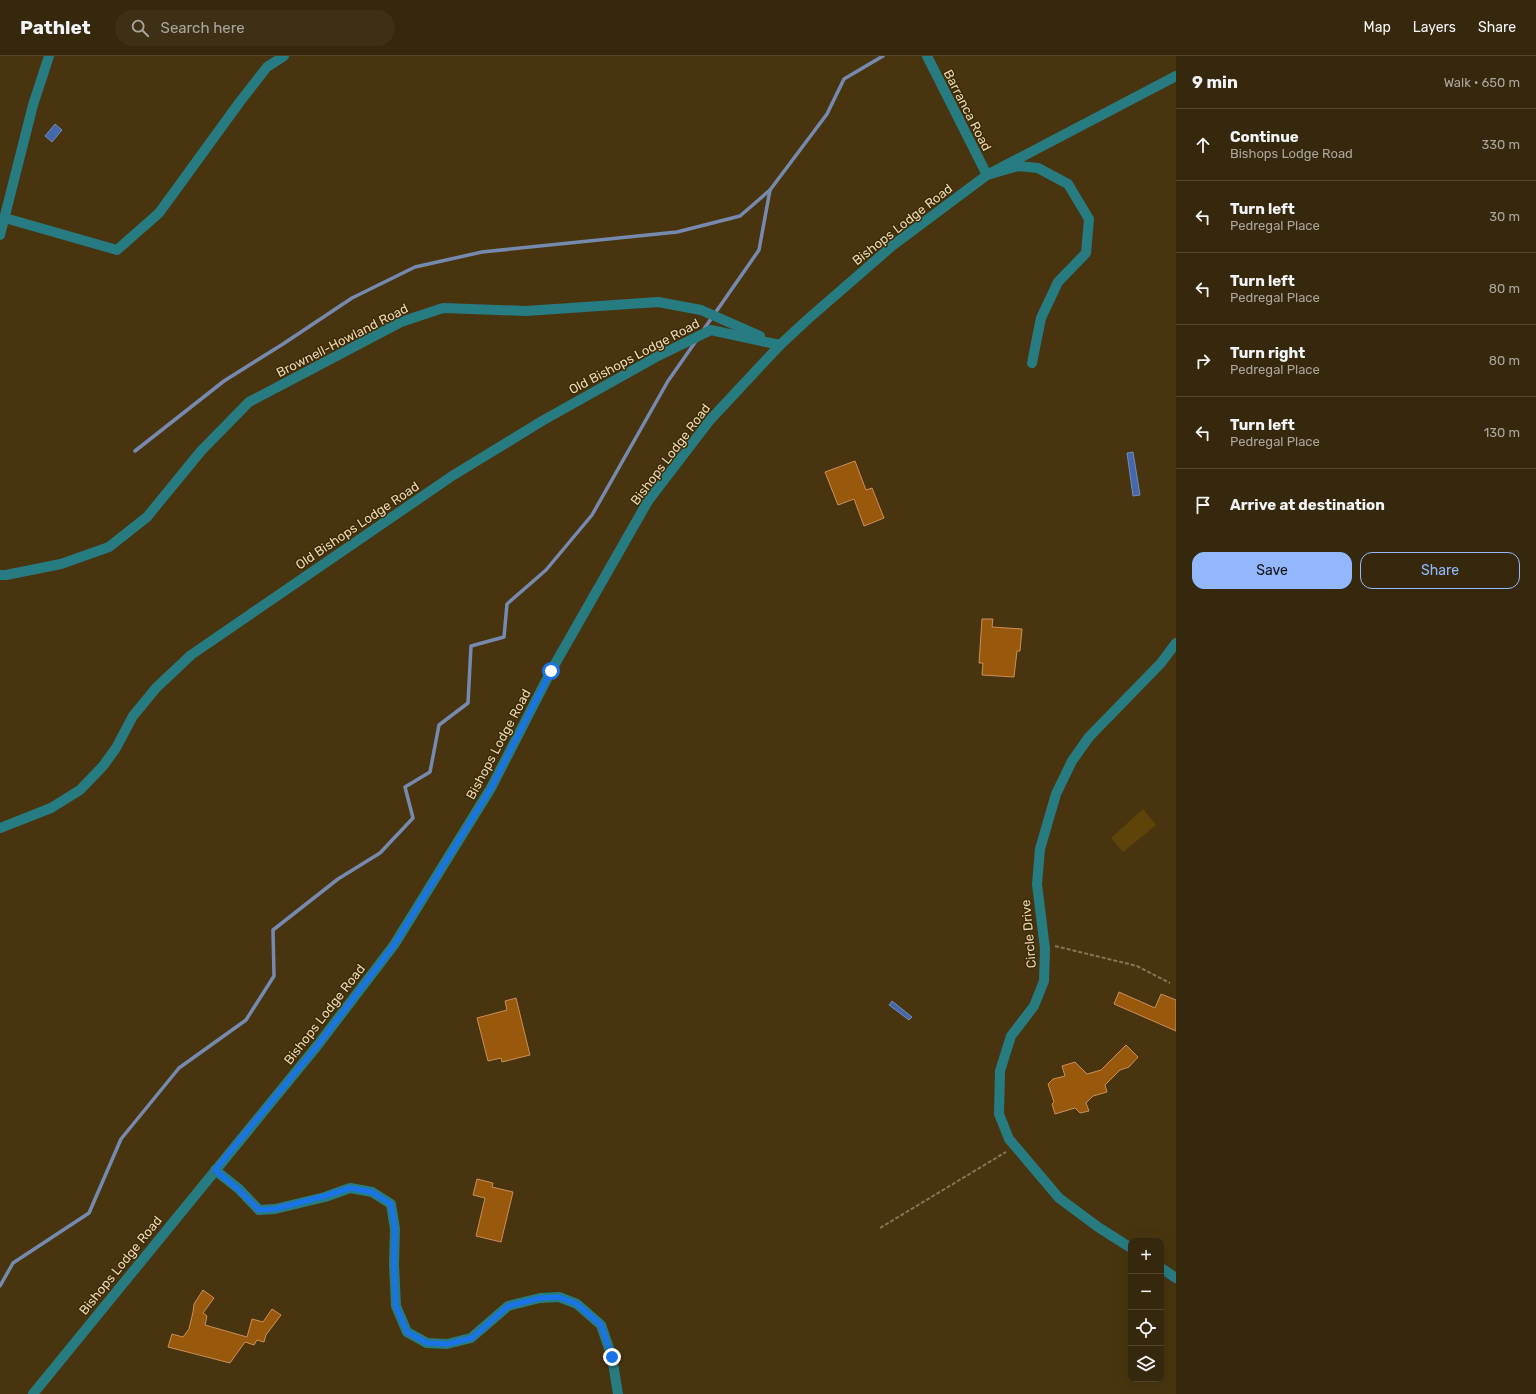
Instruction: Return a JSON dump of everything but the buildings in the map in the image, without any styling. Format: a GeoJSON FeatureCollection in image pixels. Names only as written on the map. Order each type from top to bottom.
{"type":"FeatureCollection","features":[{"type":"Feature","properties":{"kind":"street"},"geometry":{"type":"LineString","coordinates":[[0,235],[33,105],[49,56]]}},
{"type":"Feature","properties":{"kind":"street"},"geometry":{"type":"LineString","coordinates":[[5,218],[118,250],[159,213],[238,103],[267,67],[284,56]]}},
{"type":"Feature","properties":{"kind":"street","name":"Barranca Road"},"geometry":{"type":"LineString","coordinates":[[927,56],[987,175]]}},
{"type":"Feature","properties":{"kind":"street","name":"Bishops Lodge Road"},"geometry":{"type":"LineString","coordinates":[[33,1394],[317,1046],[394,945],[491,788],[551,671],[648,501],[710,420],[780,345],[892,246],[987,175],[1176,76]]}},
{"type":"Feature","properties":{"kind":"street"},"geometry":{"type":"LineString","coordinates":[[987,175],[1018,166],[1038,168],[1068,184],[1089,219],[1086,253],[1058,282],[1041,318],[1032,363]]}},
{"type":"Feature","properties":{"kind":"street","name":"Brownell-Howland Road"},"geometry":{"type":"LineString","coordinates":[[0,575],[61,564],[109,547],[147,517],[201,451],[249,402],[401,322],[443,308],[526,312],[658,302],[701,310],[780,345]]}},
{"type":"Feature","properties":{"kind":"street","name":"Old Bishops Lodge Road"},"geometry":{"type":"LineString","coordinates":[[0,828],[51,808],[80,790],[103,766],[116,748],[133,716],[156,688],[191,655],[459,472],[542,421],[658,356],[711,330],[780,345]]}},
{"type":"Feature","properties":{"kind":"street","name":"Circle Drive"},"geometry":{"type":"LineString","coordinates":[[1128,1246],[1098,1227],[1059,1198],[1009,1139],[999,1114],[1000,1071],[1011,1036],[1034,1006],[1044,981],[1044,943],[1037,884],[1040,849],[1056,794],[1072,761],[1089,737],[1161,663],[1176,643]]}},
{"type":"Feature","properties":{"kind":"street"},"geometry":{"type":"LineString","coordinates":[[215,1170],[238,1189],[259,1210],[275,1209],[350,1188],[372,1192],[391,1204],[395,1229],[394,1264],[396,1306],[407,1332],[427,1343],[447,1344],[472,1338],[508,1306],[540,1298],[559,1297],[577,1304],[601,1325],[612,1357],[618,1394]]}},
{"type":"Feature","properties":{"kind":"street"},"geometry":{"type":"LineString","coordinates":[[1164,1270],[1176,1278]]}},
{"type":"Feature","properties":{"kind":"path"},"geometry":{"type":"LineString","coordinates":[[1044,943],[1137,966],[1170,983]]}},
{"type":"Feature","properties":{"kind":"path"},"geometry":{"type":"LineString","coordinates":[[880,1228],[1003,1154],[1017,1148]]}},
{"type":"Feature","properties":{"kind":"shaded area"},"geometry":{"type":"Polygon","coordinates":[[[1143,809],[1156,825],[1123,852],[1111,838],[1143,809]]]}},
{"type":"Feature","properties":{"kind":"water"},"geometry":{"type":"Polygon","coordinates":[[[55,124],[62,130],[52,142],[45,136],[55,124]]]}},
{"type":"Feature","properties":{"kind":"water"},"geometry":{"type":"Polygon","coordinates":[[[1133,452],[1140,495],[1133,496],[1127,453],[1133,452]]]}},
{"type":"Feature","properties":{"kind":"water"},"geometry":{"type":"Polygon","coordinates":[[[892,1001],[912,1017],[909,1020],[889,1005],[892,1001]]]}},
{"type":"Feature","properties":{"kind":"waterway"},"geometry":{"type":"LineString","coordinates":[[704,329],[759,250],[770,190],[827,114],[844,79],[883,56]]}},
{"type":"Feature","properties":{"kind":"waterway"},"geometry":{"type":"LineString","coordinates":[[135,451],[224,381],[352,298],[415,267],[482,252],[677,232],[740,216],[770,190]]}},
{"type":"Feature","properties":{"kind":"waterway"},"geometry":{"type":"LineString","coordinates":[[0,1286],[13,1263],[89,1213],[121,1139],[179,1068],[246,1020],[274,976],[273,930],[338,879],[380,853],[413,818],[405,787],[430,772],[439,725],[468,703],[471,646],[504,637],[507,604],[546,570],[592,515],[668,381],[696,341]]}},
{"type":"Feature","properties":{"kind":"route"},"geometry":{"type":"LineString","coordinates":[[551,671],[491,788],[394,945],[317,1046],[215,1170],[238,1189],[259,1210],[275,1209],[350,1188],[372,1192],[391,1204],[395,1229],[394,1264],[396,1306],[407,1332],[427,1343],[447,1344],[472,1338],[508,1306],[540,1298],[559,1297],[577,1304],[601,1325],[612,1357]]}}]}
